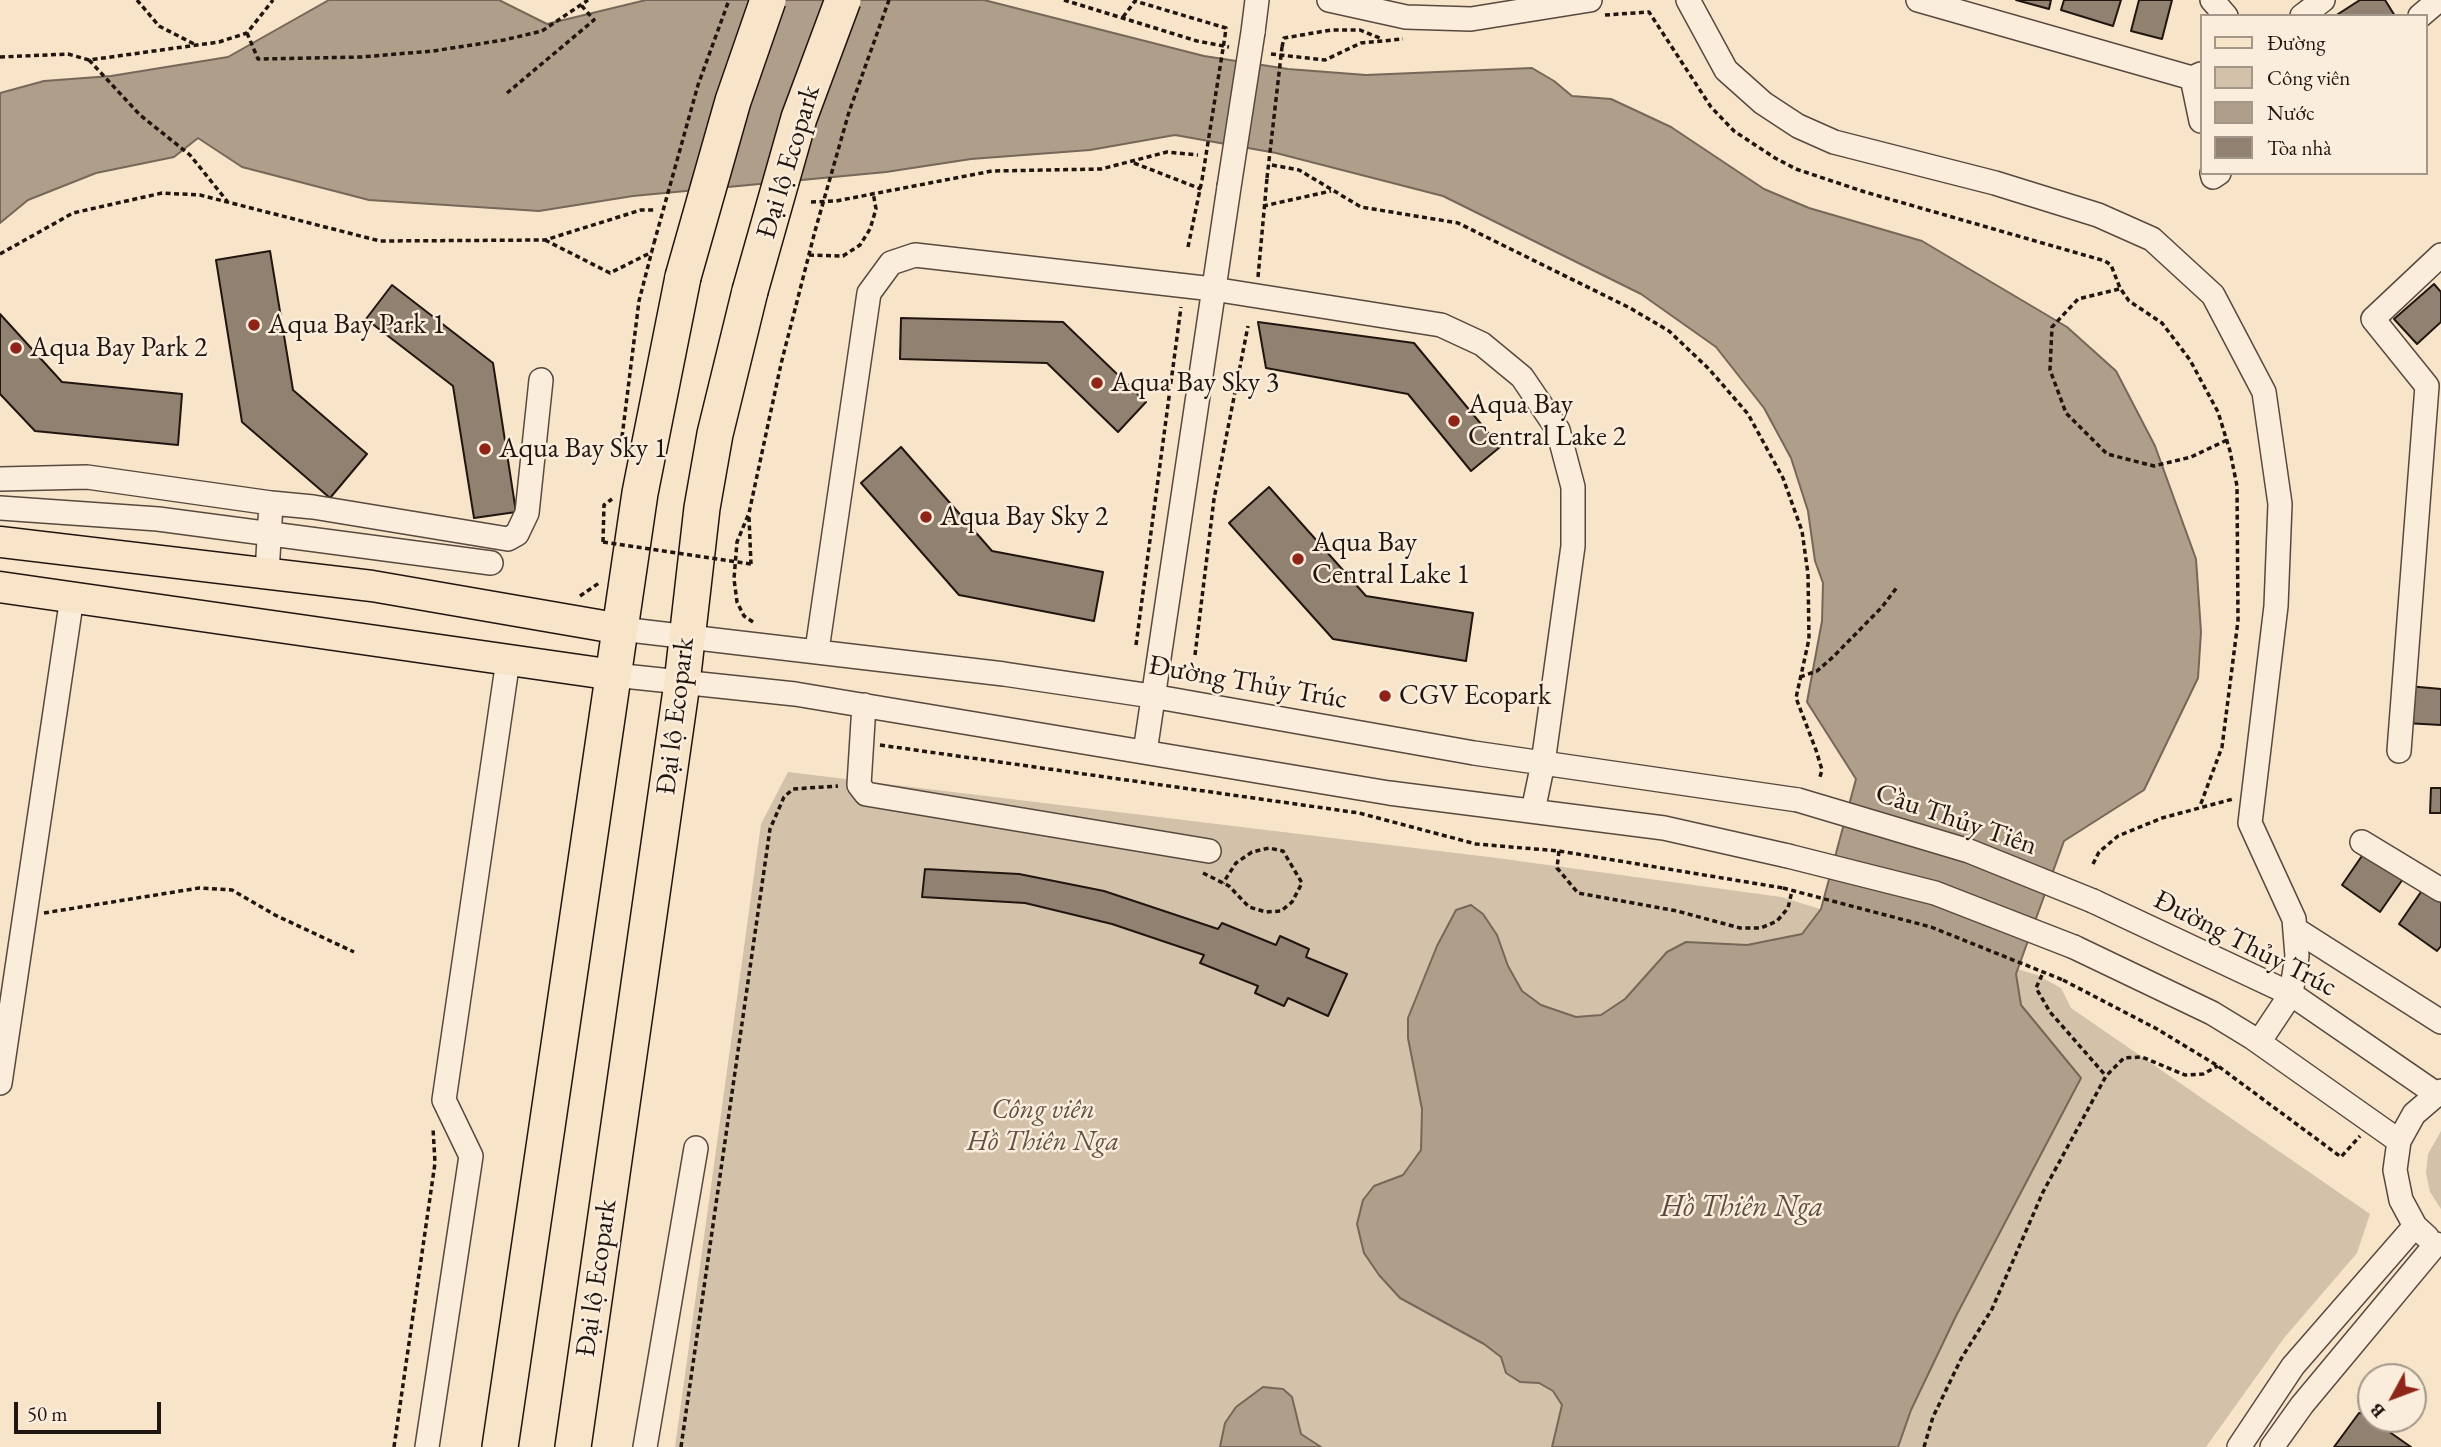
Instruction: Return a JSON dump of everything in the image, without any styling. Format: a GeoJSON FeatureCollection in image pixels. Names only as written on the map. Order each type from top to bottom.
{"type":"FeatureCollection","features":[{"type":"Feature","properties":{"kind":"highway"},"geometry":{"type":"LineString","coordinates":[[500,1447],[640,493],[683,277],[733,101],[768,0]]}},
{"type":"Feature","properties":{"kind":"highway","name":"Đại lộ Ecopark"},"geometry":{"type":"LineString","coordinates":[[573,1447],[715,434],[750,290],[799,118],[843,0]]}},
{"type":"Feature","properties":{"kind":"main road"},"geometry":{"type":"LineString","coordinates":[[0,542],[372,586],[621,629]]}},
{"type":"Feature","properties":{"kind":"main road"},"geometry":{"type":"LineString","coordinates":[[0,587],[614,676]]}},
{"type":"Feature","properties":{"kind":"street"},"geometry":{"type":"LineString","coordinates":[[1145,751],[1229,187],[1245,40],[1256,0]]}},
{"type":"Feature","properties":{"kind":"street"},"geometry":{"type":"LineString","coordinates":[[1329,0],[1406,17],[1471,19],[1597,8]]}},
{"type":"Feature","properties":{"kind":"street"},"geometry":{"type":"LineString","coordinates":[[1688,0],[1726,69],[1763,103],[1798,126],[1835,142],[1995,183],[2098,215],[2152,239],[2213,295],[2264,392],[2280,505],[2276,606],[2250,823],[2259,847],[2274,870],[2295,929],[2297,956],[2291,994],[2259,1042]]}},
{"type":"Feature","properties":{"kind":"street"},"geometry":{"type":"LineString","coordinates":[[1917,0],[2197,76],[2200,110]]}},
{"type":"Feature","properties":{"kind":"street"},"geometry":{"type":"LineString","coordinates":[[2212,0],[2223,14]]}},
{"type":"Feature","properties":{"kind":"street"},"geometry":{"type":"LineString","coordinates":[[2305,14],[2323,0]]}},
{"type":"Feature","properties":{"kind":"street"},"geometry":{"type":"LineString","coordinates":[[817,650],[869,293],[891,262],[915,255],[1213,289],[1441,325],[1482,344],[1522,377],[1558,430],[1573,487],[1573,546],[1543,763],[1533,811]]}},
{"type":"Feature","properties":{"kind":"street"},"geometry":{"type":"LineString","coordinates":[[2399,751],[2434,379],[2373,319],[2441,255]]}},
{"type":"Feature","properties":{"kind":"street"},"geometry":{"type":"LineString","coordinates":[[0,479],[87,477],[313,507],[508,538],[517,534],[527,513],[541,380]]}},
{"type":"Feature","properties":{"kind":"street"},"geometry":{"type":"LineString","coordinates":[[170,521],[175,489]]}},
{"type":"Feature","properties":{"kind":"street"},"geometry":{"type":"LineString","coordinates":[[267,574],[271,503]]}},
{"type":"Feature","properties":{"kind":"street"},"geometry":{"type":"LineString","coordinates":[[0,508],[170,521],[491,563]]}},
{"type":"Feature","properties":{"kind":"street"},"geometry":{"type":"LineString","coordinates":[[0,1083],[72,597]]}},
{"type":"Feature","properties":{"kind":"street","name":"Đường Thủy Trúc"},"geometry":{"type":"LineString","coordinates":[[621,629],[817,650],[1152,696],[1543,763],[1798,800]]}},
{"type":"Feature","properties":{"kind":"street"},"geometry":{"type":"LineString","coordinates":[[427,1447],[471,1156],[444,1100],[508,660]]}},
{"type":"Feature","properties":{"kind":"street"},"geometry":{"type":"LineString","coordinates":[[614,676],[795,694],[1389,793],[1664,828],[1934,893],[2074,947],[2212,1013],[2259,1042],[2399,1140]]}},
{"type":"Feature","properties":{"kind":"street"},"geometry":{"type":"LineString","coordinates":[[864,705],[859,785],[866,794],[1209,851]]}},
{"type":"Feature","properties":{"kind":"street","name":"Cầu Thủy Tiên"},"geometry":{"type":"LineString","coordinates":[[1798,800],[1969,851],[2093,901]]}},
{"type":"Feature","properties":{"kind":"street"},"geometry":{"type":"LineString","coordinates":[[2362,842],[2441,890]]}},
{"type":"Feature","properties":{"kind":"street","name":"Đường Thủy Trúc"},"geometry":{"type":"LineString","coordinates":[[2093,901],[2291,994],[2438,1092]]}},
{"type":"Feature","properties":{"kind":"street"},"geometry":{"type":"LineString","coordinates":[[2295,929],[2441,1023]]}},
{"type":"Feature","properties":{"kind":"street"},"geometry":{"type":"LineString","coordinates":[[2272,1447],[2302,1405],[2438,1245],[2416,1226],[2401,1200],[2395,1170],[2399,1140],[2414,1114],[2438,1092]]}},
{"type":"Feature","properties":{"kind":"street"},"geometry":{"type":"LineString","coordinates":[[645,1447],[696,1148]]}},
{"type":"Feature","properties":{"kind":"street"},"geometry":{"type":"LineString","coordinates":[[2239,1447],[2293,1366],[2416,1226]]}},
{"type":"Feature","properties":{"kind":"path"},"geometry":{"type":"LineString","coordinates":[[138,0],[159,26],[196,45]]}},
{"type":"Feature","properties":{"kind":"path"},"geometry":{"type":"LineString","coordinates":[[0,57],[68,54],[89,60],[219,42],[247,33],[273,0]]}},
{"type":"Feature","properties":{"kind":"path"},"geometry":{"type":"LineString","coordinates":[[247,33],[258,59],[361,57],[504,40],[542,31],[588,0]]}},
{"type":"Feature","properties":{"kind":"path"},"geometry":{"type":"LineString","coordinates":[[620,448],[639,301],[698,85],[729,0]]}},
{"type":"Feature","properties":{"kind":"path"},"geometry":{"type":"LineString","coordinates":[[755,624],[744,616],[737,602],[734,579],[737,542],[748,513],[815,231],[849,112],[889,0]]}},
{"type":"Feature","properties":{"kind":"path"},"geometry":{"type":"LineString","coordinates":[[1064,0],[1197,41],[1245,40]]}},
{"type":"Feature","properties":{"kind":"path"},"geometry":{"type":"LineString","coordinates":[[1122,18],[1134,0],[1226,28],[1201,189],[1188,247]]}},
{"type":"Feature","properties":{"kind":"path"},"geometry":{"type":"LineString","coordinates":[[507,93],[594,20],[581,5]]}},
{"type":"Feature","properties":{"kind":"path"},"geometry":{"type":"LineString","coordinates":[[1597,8],[1649,12],[1711,107],[1734,131],[1796,169],[1865,192],[2084,253],[2111,265],[2120,289],[2129,301],[2162,323],[2190,360],[2218,412],[2237,486],[2238,621],[2222,747],[2200,806]]}},
{"type":"Feature","properties":{"kind":"path"},"geometry":{"type":"LineString","coordinates":[[1258,279],[1263,206],[1284,38],[1331,30],[1360,30],[1385,40]]}},
{"type":"Feature","properties":{"kind":"path"},"geometry":{"type":"LineString","coordinates":[[1265,53],[1325,60],[1361,43],[1415,38]]}},
{"type":"Feature","properties":{"kind":"path"},"geometry":{"type":"LineString","coordinates":[[89,60],[103,72],[140,115],[190,155],[229,203]]}},
{"type":"Feature","properties":{"kind":"path"},"geometry":{"type":"LineString","coordinates":[[811,202],[836,201],[992,171],[1101,169],[1167,152],[1198,155]]}},
{"type":"Feature","properties":{"kind":"path"},"geometry":{"type":"LineString","coordinates":[[1132,162],[1201,189]]}},
{"type":"Feature","properties":{"kind":"path"},"geometry":{"type":"LineString","coordinates":[[1272,165],[1298,170],[1361,207],[1458,223],[1630,308],[1669,331],[1709,369],[1748,414],[1783,478],[1802,531],[1808,574],[1809,639],[1796,698],[1822,770],[1819,780]]}},
{"type":"Feature","properties":{"kind":"path"},"geometry":{"type":"LineString","coordinates":[[1263,206],[1333,190]]}},
{"type":"Feature","properties":{"kind":"path"},"geometry":{"type":"LineString","coordinates":[[809,255],[843,256],[860,245],[870,229],[876,209],[873,192]]}},
{"type":"Feature","properties":{"kind":"path"},"geometry":{"type":"LineString","coordinates":[[0,254],[73,213],[162,193],[200,195],[380,241],[545,240],[641,211],[655,210]]}},
{"type":"Feature","properties":{"kind":"path"},"geometry":{"type":"LineString","coordinates":[[545,240],[610,273],[652,252]]}},
{"type":"Feature","properties":{"kind":"path"},"geometry":{"type":"LineString","coordinates":[[2120,289],[2078,299],[2052,327],[2050,370],[2066,413],[2107,454],[2154,466],[2192,457],[2227,440]]}},
{"type":"Feature","properties":{"kind":"path"},"geometry":{"type":"LineString","coordinates":[[1136,645],[1180,327],[1181,301]]}},
{"type":"Feature","properties":{"kind":"path"},"geometry":{"type":"LineString","coordinates":[[1195,655],[1214,499],[1248,326]]}},
{"type":"Feature","properties":{"kind":"path"},"geometry":{"type":"LineString","coordinates":[[612,510],[614,498],[604,505],[603,542],[751,564],[748,513]]}},
{"type":"Feature","properties":{"kind":"path"},"geometry":{"type":"LineString","coordinates":[[606,549],[610,523]]}},
{"type":"Feature","properties":{"kind":"path"},"geometry":{"type":"LineString","coordinates":[[571,598],[588,593],[599,583],[602,572]]}},
{"type":"Feature","properties":{"kind":"path"},"geometry":{"type":"LineString","coordinates":[[1800,677],[1817,671],[1833,657],[1882,607],[1898,586]]}},
{"type":"Feature","properties":{"kind":"path"},"geometry":{"type":"LineString","coordinates":[[861,743],[1359,813],[1476,844],[1559,851],[1783,888],[1931,927],[2063,979],[2157,1029],[2218,1066],[2341,1157],[2375,1123]]}},
{"type":"Feature","properties":{"kind":"path"},"geometry":{"type":"LineString","coordinates":[[681,1447],[770,829],[784,797],[793,789],[849,786]]}},
{"type":"Feature","properties":{"kind":"path"},"geometry":{"type":"LineString","coordinates":[[2093,864],[2099,852],[2118,836],[2200,806],[2255,795]]}},
{"type":"Feature","properties":{"kind":"path"},"geometry":{"type":"LineString","coordinates":[[1191,870],[1223,883],[1249,907],[1266,912],[1281,911],[1292,902],[1302,883],[1283,851],[1269,848],[1252,852],[1236,863],[1223,883]]}},
{"type":"Feature","properties":{"kind":"path"},"geometry":{"type":"LineString","coordinates":[[1559,851],[1557,868],[1578,893],[1677,911],[1740,928],[1761,928],[1777,921],[1787,908],[1792,891]]}},
{"type":"Feature","properties":{"kind":"path"},"geometry":{"type":"LineString","coordinates":[[24,918],[66,908],[199,888],[232,890],[275,915],[354,952]]}},
{"type":"Feature","properties":{"kind":"path"},"geometry":{"type":"LineString","coordinates":[[2042,975],[2036,988],[2050,1012],[2106,1076]]}},
{"type":"Feature","properties":{"kind":"path"},"geometry":{"type":"LineString","coordinates":[[1924,1447],[1933,1417],[1961,1359],[1992,1309],[2043,1192],[2106,1076],[2124,1058],[2143,1057],[2186,1075],[2203,1074],[2218,1066]]}},
{"type":"Feature","properties":{"kind":"path"},"geometry":{"type":"LineString","coordinates":[[394,1447],[435,1163],[433,1128],[444,1100]]}},
{"type":"Feature","properties":{"kind":"green space","name":"Công viên Hồ Thiên Nga"},"geometry":{"type":"Polygon","coordinates":[[[788,772],[1497,858],[1781,897],[2037,975],[2061,988],[2071,1008],[2370,1214],[2357,1253],[2284,1338],[2206,1447],[675,1447],[761,824],[788,772]]]}},
{"type":"Feature","properties":{"kind":"green space"},"geometry":{"type":"Polygon","coordinates":[[[2441,1131],[2441,1209],[2430,1192],[2426,1173],[2428,1154],[2441,1131]]]}},
{"type":"Feature","properties":{"kind":"water","name":"Hồ Thiên Nga"},"geometry":{"type":"Polygon","coordinates":[[[329,0],[499,0],[547,24],[646,0],[984,0],[1204,56],[1288,69],[1366,75],[1532,68],[1572,96],[1611,99],[1671,127],[1764,189],[1809,208],[1922,241],[2067,327],[2116,371],[2155,446],[2196,559],[2201,632],[2198,678],[2144,790],[2064,841],[2016,974],[2021,1005],[2081,1078],[1956,1316],[1911,1410],[1898,1447],[1552,1447],[1562,1405],[1553,1391],[1539,1383],[1520,1382],[1506,1373],[1501,1357],[1484,1344],[1400,1298],[1364,1253],[1357,1224],[1363,1200],[1374,1186],[1403,1175],[1421,1150],[1422,1109],[1408,1038],[1408,1018],[1437,946],[1456,910],[1471,905],[1483,914],[1497,935],[1508,966],[1522,991],[1541,1005],[1576,1017],[1601,1015],[1625,999],[1667,952],[1686,942],[1747,945],[1802,934],[1821,909],[1856,779],[1807,702],[1822,621],[1823,583],[1815,561],[1808,511],[1791,458],[1764,408],[1716,347],[1641,294],[1443,196],[1276,153],[1175,135],[1090,150],[971,159],[886,172],[633,196],[539,211],[369,200],[242,167],[198,138],[174,157],[96,173],[28,200],[0,223],[0,93],[44,81],[111,76],[228,57],[329,0]]]}},
{"type":"Feature","properties":{"kind":"water"},"geometry":{"type":"Polygon","coordinates":[[[1263,1387],[1283,1389],[1292,1397],[1301,1434],[1321,1447],[1220,1447],[1225,1423],[1236,1407],[1263,1387]]]}},
{"type":"Feature","properties":{"kind":"building"},"geometry":{"type":"Polygon","coordinates":[[[2016,0],[2051,0],[2049,9],[2016,0]]]}},
{"type":"Feature","properties":{"kind":"building"},"geometry":{"type":"Polygon","coordinates":[[[2064,0],[2121,0],[2113,26],[2061,10],[2064,0]]]}},
{"type":"Feature","properties":{"kind":"building"},"geometry":{"type":"Polygon","coordinates":[[[2139,0],[2172,0],[2162,39],[2131,31],[2139,0]]]}},
{"type":"Feature","properties":{"kind":"building"},"geometry":{"type":"Polygon","coordinates":[[[2360,0],[2385,0],[2394,14],[2338,14],[2360,0]]]}},
{"type":"Feature","properties":{"kind":"building","name":"Aqua Bay Park 1"},"geometry":{"type":"Polygon","coordinates":[[[270,251],[293,390],[367,454],[330,498],[242,422],[216,260],[270,251]]]}},
{"type":"Feature","properties":{"kind":"building"},"geometry":{"type":"Polygon","coordinates":[[[2434,284],[2441,292],[2441,322],[2417,344],[2394,319],[2434,284]]]}},
{"type":"Feature","properties":{"kind":"building","name":"Aqua Bay Sky 1"},"geometry":{"type":"Polygon","coordinates":[[[392,285],[493,363],[516,512],[474,518],[453,386],[366,319],[392,285]]]}},
{"type":"Feature","properties":{"kind":"building","name":"Aqua Bay Park 2"},"geometry":{"type":"Polygon","coordinates":[[[0,314],[62,382],[182,394],[178,445],[35,431],[0,394],[0,314]]]}},
{"type":"Feature","properties":{"kind":"building","name":"Aqua Bay Sky 3"},"geometry":{"type":"Polygon","coordinates":[[[901,318],[1063,322],[1146,402],[1118,432],[1047,363],[900,359],[901,318]]]}},
{"type":"Feature","properties":{"kind":"building","name":"Aqua Bay Central Lake 2"},"geometry":{"type":"Polygon","coordinates":[[[1258,322],[1414,343],[1500,447],[1471,471],[1408,394],[1266,368],[1258,322]]]}},
{"type":"Feature","properties":{"kind":"building","name":"Aqua Bay Sky 2"},"geometry":{"type":"Polygon","coordinates":[[[901,447],[992,551],[1103,572],[1094,621],[959,595],[861,483],[901,447]]]}},
{"type":"Feature","properties":{"kind":"building","name":"Aqua Bay Central Lake 1"},"geometry":{"type":"Polygon","coordinates":[[[1269,487],[1366,596],[1473,613],[1466,661],[1333,639],[1229,523],[1269,487]]]}},
{"type":"Feature","properties":{"kind":"building"},"geometry":{"type":"Polygon","coordinates":[[[2408,686],[2441,689],[2441,725],[2405,723],[2408,686]]]}},
{"type":"Feature","properties":{"kind":"building"},"geometry":{"type":"Polygon","coordinates":[[[2431,788],[2441,788],[2441,813],[2430,813],[2431,788]]]}},
{"type":"Feature","properties":{"kind":"building"},"geometry":{"type":"Polygon","coordinates":[[[2366,850],[2405,876],[2380,912],[2342,885],[2366,850]]]}},
{"type":"Feature","properties":{"kind":"building"},"geometry":{"type":"Polygon","coordinates":[[[925,869],[1019,874],[1104,891],[1218,929],[1222,923],[1276,945],[1280,936],[1309,949],[1306,957],[1347,974],[1328,1016],[1288,998],[1284,1006],[1255,993],[1258,986],[1200,963],[1204,955],[1112,924],[1025,903],[922,897],[925,869]]]}},
{"type":"Feature","properties":{"kind":"building"},"geometry":{"type":"Polygon","coordinates":[[[2423,889],[2441,901],[2441,946],[2437,951],[2399,924],[2423,889]]]}},
{"type":"Feature","properties":{"kind":"building"},"geometry":{"type":"Polygon","coordinates":[[[2357,1416],[2357,1433],[2391,1433],[2411,1447],[2334,1447],[2357,1416]]]}},
{"type":"Feature","properties":{"kind":"place","name":"Aqua Bay Park 1"},"geometry":{"type":"Point","coordinates":[254,325]}},
{"type":"Feature","properties":{"kind":"place","name":"Aqua Bay Park 2"},"geometry":{"type":"Point","coordinates":[16,348]}},
{"type":"Feature","properties":{"kind":"place","name":"Aqua Bay Sky 3"},"geometry":{"type":"Point","coordinates":[1097,383]}},
{"type":"Feature","properties":{"kind":"place","name":"Aqua Bay Central Lake 2"},"geometry":{"type":"Point","coordinates":[1454,421]}},
{"type":"Feature","properties":{"kind":"place","name":"Aqua Bay Sky 1"},"geometry":{"type":"Point","coordinates":[485,449]}},
{"type":"Feature","properties":{"kind":"place","name":"Aqua Bay Sky 2"},"geometry":{"type":"Point","coordinates":[926,517]}},
{"type":"Feature","properties":{"kind":"place","name":"Aqua Bay Central Lake 1"},"geometry":{"type":"Point","coordinates":[1298,559]}},
{"type":"Feature","properties":{"kind":"place","name":"CGV Ecopark"},"geometry":{"type":"Point","coordinates":[1385,696]}}]}
